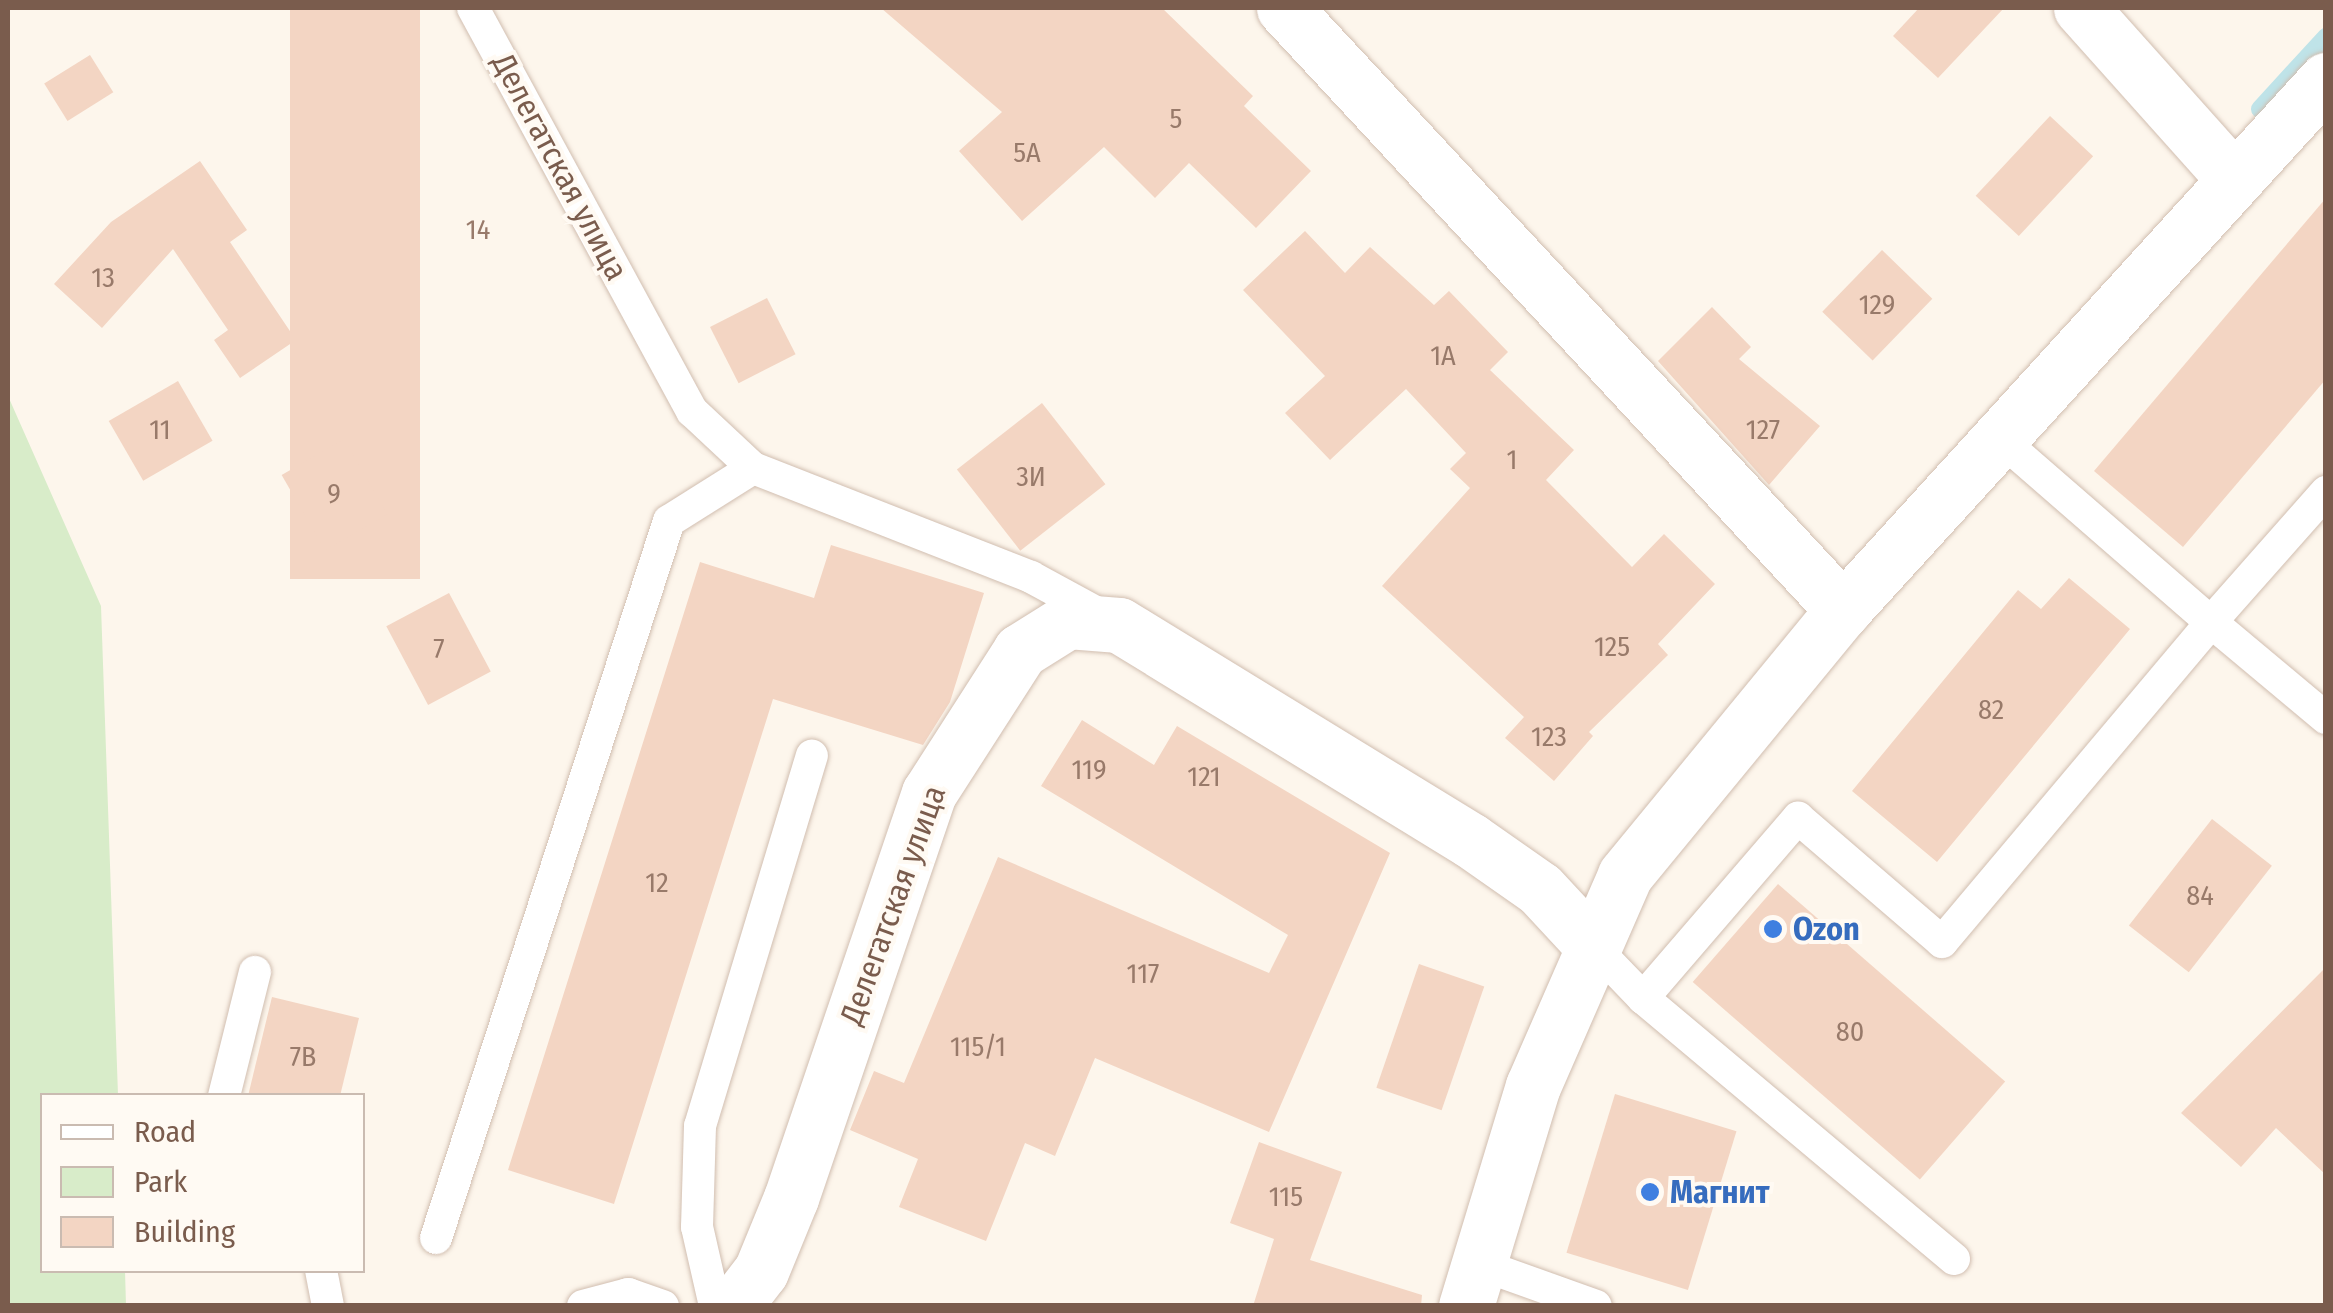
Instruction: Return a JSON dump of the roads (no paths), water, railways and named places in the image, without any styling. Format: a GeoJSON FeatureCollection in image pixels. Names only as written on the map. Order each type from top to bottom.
{"type":"FeatureCollection","features":[{"type":"Feature","properties":{"kind":"street"},"geometry":{"type":"LineString","coordinates":[[1284,8],[1843,610]]}},
{"type":"Feature","properties":{"kind":"street"},"geometry":{"type":"LineString","coordinates":[[2081,8],[2234,179]]}},
{"type":"Feature","properties":{"kind":"street"},"geometry":{"type":"LineString","coordinates":[[1473,1285],[1534,1086],[1625,875],[1843,610],[2326,80]]}},
{"type":"Feature","properties":{"kind":"street","name":"Делегатская улица"},"geometry":{"type":"LineString","coordinates":[[734,1306],[761,1270],[791,1198],[929,793],[1020,652],[1068,621],[1120,625]]}},
{"type":"Feature","properties":{"kind":"street"},"geometry":{"type":"LineString","coordinates":[[1120,625],[1470,840],[1540,888],[1592,945]]}},
{"type":"Feature","properties":{"kind":"lane","name":"Делегатская улица"},"geometry":{"type":"LineString","coordinates":[[473,8],[692,411],[753,468],[1031,577],[1120,625]]}},
{"type":"Feature","properties":{"kind":"lane"},"geometry":{"type":"LineString","coordinates":[[2000,438],[2326,718]]}},
{"type":"Feature","properties":{"kind":"lane"},"geometry":{"type":"LineString","coordinates":[[436,1238],[669,521],[753,468]]}},
{"type":"Feature","properties":{"kind":"lane"},"geometry":{"type":"LineString","coordinates":[[1644,998],[1798,818],[1942,942],[2211,622],[2326,492]]}},
{"type":"Feature","properties":{"kind":"lane"},"geometry":{"type":"LineString","coordinates":[[715,1306],[697,1227],[700,1126],[812,756]]}},
{"type":"Feature","properties":{"kind":"lane"},"geometry":{"type":"LineString","coordinates":[[1592,945],[1644,998],[1954,1259]]}},
{"type":"Feature","properties":{"kind":"lane"},"geometry":{"type":"LineString","coordinates":[[225,1093],[255,972]]}},
{"type":"Feature","properties":{"kind":"lane"},"geometry":{"type":"LineString","coordinates":[[322,1273],[328,1306]]}},
{"type":"Feature","properties":{"kind":"lane"},"geometry":{"type":"LineString","coordinates":[[1473,1285],[1596,1306]]}},
{"type":"Feature","properties":{"kind":"lane"},"geometry":{"type":"LineString","coordinates":[[583,1306],[628,1294],[663,1306]]}},
{"type":"Feature","properties":{"kind":"waterway"},"geometry":{"type":"LineString","coordinates":[[2260,109],[2326,37]]}},
{"type":"Feature","properties":{"kind":"place","name":"Ozon"},"geometry":{"type":"Point","coordinates":[1773,929]}},
{"type":"Feature","properties":{"kind":"place","name":"Магнит"},"geometry":{"type":"Point","coordinates":[1650,1192]}}]}
